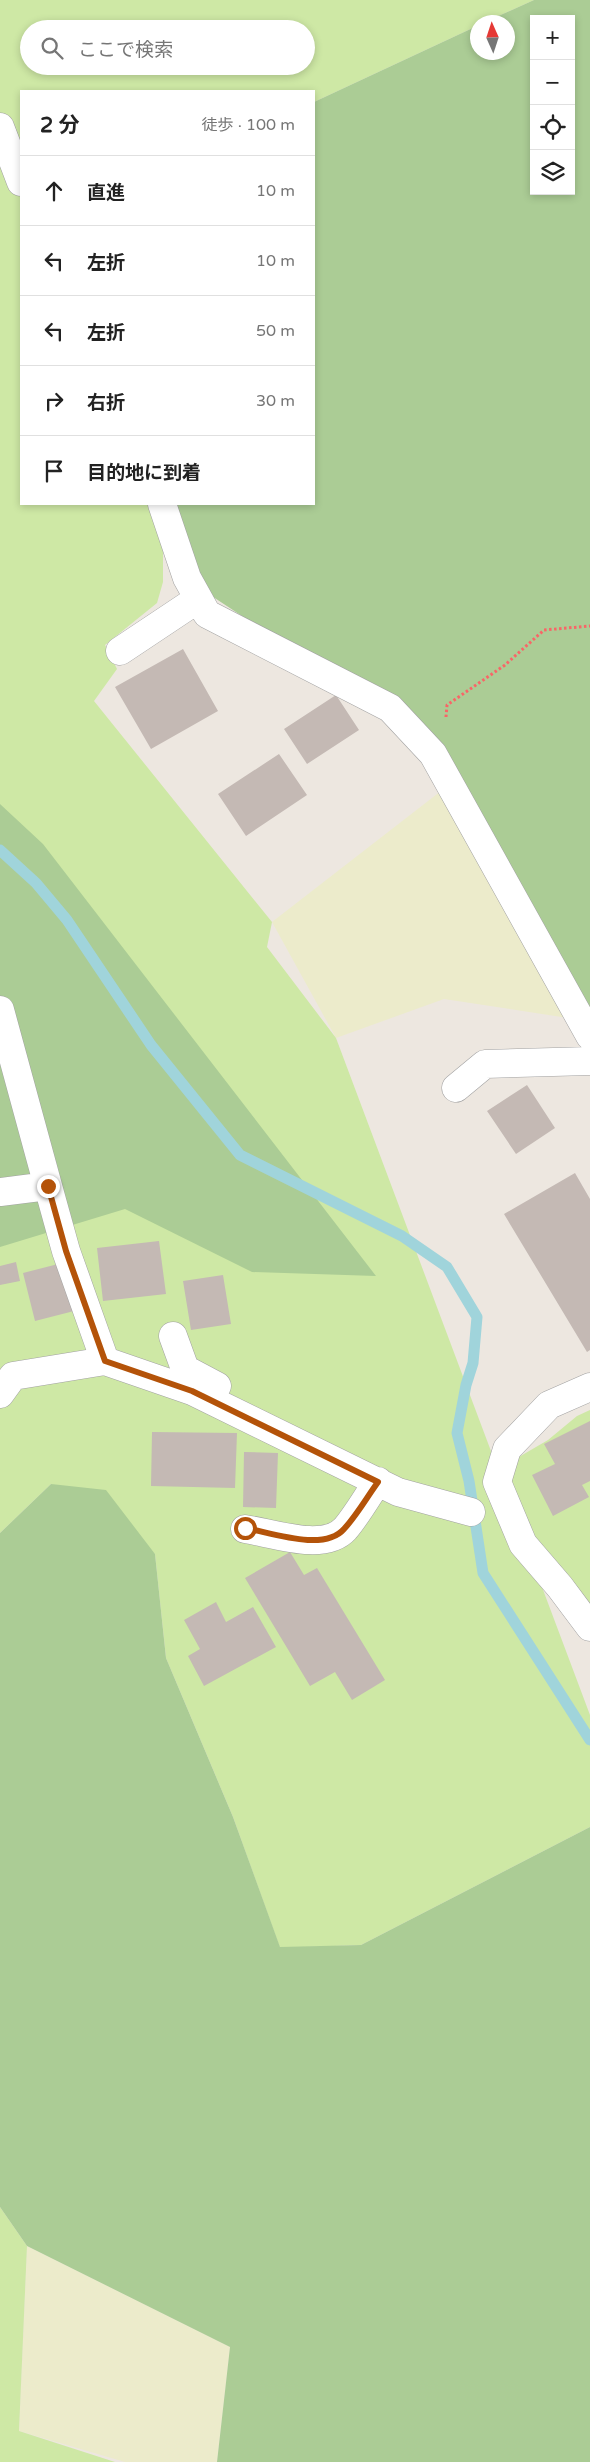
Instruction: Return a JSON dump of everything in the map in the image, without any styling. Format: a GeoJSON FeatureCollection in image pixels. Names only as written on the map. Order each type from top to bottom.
{"type":"FeatureCollection","features":[{"type":"Feature","properties":{"kind":"street"},"geometry":{"type":"LineString","coordinates":[[0,127],[20,179]]}},
{"type":"Feature","properties":{"kind":"street"},"geometry":{"type":"LineString","coordinates":[[162,505],[187,578],[207,614],[390,708],[433,754],[590,1036]]}},
{"type":"Feature","properties":{"kind":"street"},"geometry":{"type":"LineString","coordinates":[[120,651],[198,599]]}},
{"type":"Feature","properties":{"kind":"street"},"geometry":{"type":"LineString","coordinates":[[0,1010],[66,1251],[105,1361]]}},
{"type":"Feature","properties":{"kind":"street"},"geometry":{"type":"LineString","coordinates":[[456,1088],[485,1064],[590,1061]]}},
{"type":"Feature","properties":{"kind":"street"},"geometry":{"type":"LineString","coordinates":[[0,1192],[48,1186]]}},
{"type":"Feature","properties":{"kind":"street"},"geometry":{"type":"LineString","coordinates":[[173,1336],[185,1369],[282,1421],[284,1436]]}},
{"type":"Feature","properties":{"kind":"street"},"geometry":{"type":"LineString","coordinates":[[0,1394],[12,1376],[105,1361],[192,1391],[398,1492],[471,1512]]}},
{"type":"Feature","properties":{"kind":"street"},"geometry":{"type":"LineString","coordinates":[[590,1387],[549,1405],[507,1449],[497,1482],[523,1544],[560,1587],[590,1627]]}},
{"type":"Feature","properties":{"kind":"street"},"geometry":{"type":"LineString","coordinates":[[245,1528],[318,1542],[332,1538],[344,1530],[378,1482]]}},
{"type":"Feature","properties":{"kind":"path"},"geometry":{"type":"LineString","coordinates":[[442,770],[447,705],[505,666],[544,630],[590,626]]}},
{"type":"Feature","properties":{"kind":"green space"},"geometry":{"type":"Polygon","coordinates":[[[0,0],[534,0],[501,15],[470,15],[470,29],[315,102],[315,90],[20,90],[20,505],[150,505],[163,537],[163,582],[157,603],[105,645],[117,669],[94,701],[272,922],[267,947],[336,1038],[590,1715],[590,1827],[361,1945],[280,1948],[233,1817],[166,1658],[155,1554],[51,1484],[0,1533],[0,0]]]}},
{"type":"Feature","properties":{"kind":"green space"},"geometry":{"type":"Polygon","coordinates":[[[534,0],[590,0],[590,1036],[390,708],[354,690],[192,583],[159,505],[315,505],[315,102],[470,29],[470,60],[515,60],[515,15],[501,15],[534,0]]]}},
{"type":"Feature","properties":{"kind":"green space"},"geometry":{"type":"Polygon","coordinates":[[[450,784],[581,1020],[444,999],[336,1038],[272,922],[450,784]]]}},
{"type":"Feature","properties":{"kind":"green space"},"geometry":{"type":"Polygon","coordinates":[[[0,804],[43,844],[376,1276],[252,1272],[125,1209],[0,1247],[0,804]]]}},
{"type":"Feature","properties":{"kind":"green space"},"geometry":{"type":"Polygon","coordinates":[[[590,1410],[590,1627],[536,1557],[511,1490],[512,1461],[548,1440],[577,1416],[590,1410]]]}},
{"type":"Feature","properties":{"kind":"green space"},"geometry":{"type":"Polygon","coordinates":[[[51,1484],[106,1490],[155,1554],[166,1658],[233,1817],[280,1947],[361,1945],[590,1827],[590,2462],[217,2462],[230,2347],[27,2246],[0,2207],[0,1533],[51,1484]]]}},
{"type":"Feature","properties":{"kind":"green space"},"geometry":{"type":"Polygon","coordinates":[[[0,2207],[27,2246],[19,2431],[115,2462],[0,2462],[0,2207]]]}},
{"type":"Feature","properties":{"kind":"green space"},"geometry":{"type":"Polygon","coordinates":[[[27,2246],[230,2347],[217,2462],[125,2462],[19,2431],[27,2246]]]}},
{"type":"Feature","properties":{"kind":"building"},"geometry":{"type":"Polygon","coordinates":[[[183,649],[218,711],[151,749],[115,687],[183,649]]]}},
{"type":"Feature","properties":{"kind":"building"},"geometry":{"type":"Polygon","coordinates":[[[336,695],[359,730],[307,764],[284,729],[336,695]]]}},
{"type":"Feature","properties":{"kind":"building"},"geometry":{"type":"Polygon","coordinates":[[[279,754],[307,795],[246,836],[218,794],[279,754]]]}},
{"type":"Feature","properties":{"kind":"building"},"geometry":{"type":"Polygon","coordinates":[[[527,1085],[555,1128],[516,1154],[487,1111],[527,1085]]]}},
{"type":"Feature","properties":{"kind":"building"},"geometry":{"type":"Polygon","coordinates":[[[575,1173],[590,1199],[590,1350],[587,1352],[504,1214],[575,1173]]]}},
{"type":"Feature","properties":{"kind":"building"},"geometry":{"type":"Polygon","coordinates":[[[159,1241],[166,1294],[103,1301],[97,1248],[159,1241]]]}},
{"type":"Feature","properties":{"kind":"building"},"geometry":{"type":"Polygon","coordinates":[[[16,1262],[20,1281],[0,1285],[0,1266],[16,1262]]]}},
{"type":"Feature","properties":{"kind":"building"},"geometry":{"type":"Polygon","coordinates":[[[62,1263],[74,1311],[35,1321],[23,1273],[62,1263]]]}},
{"type":"Feature","properties":{"kind":"building"},"geometry":{"type":"Polygon","coordinates":[[[223,1275],[231,1324],[191,1330],[183,1281],[223,1275]]]}},
{"type":"Feature","properties":{"kind":"building"},"geometry":{"type":"Polygon","coordinates":[[[590,1421],[590,1481],[582,1485],[589,1497],[553,1516],[532,1475],[555,1464],[544,1444],[590,1421]]]}},
{"type":"Feature","properties":{"kind":"building"},"geometry":{"type":"Polygon","coordinates":[[[152,1432],[237,1433],[235,1488],[151,1486],[152,1432]]]}},
{"type":"Feature","properties":{"kind":"building"},"geometry":{"type":"Polygon","coordinates":[[[244,1452],[278,1453],[276,1508],[243,1507],[244,1452]]]}},
{"type":"Feature","properties":{"kind":"building"},"geometry":{"type":"Polygon","coordinates":[[[290,1552],[304,1575],[317,1568],[385,1680],[352,1700],[335,1672],[310,1686],[245,1578],[290,1552]]]}},
{"type":"Feature","properties":{"kind":"building"},"geometry":{"type":"Polygon","coordinates":[[[216,1602],[226,1622],[253,1607],[276,1647],[204,1686],[188,1656],[200,1649],[184,1620],[216,1602]]]}},
{"type":"Feature","properties":{"kind":"waterway"},"geometry":{"type":"LineString","coordinates":[[0,850],[36,883],[67,920],[151,1045],[240,1155],[402,1236],[447,1267],[477,1317],[473,1363],[466,1385],[457,1433],[469,1481],[483,1573],[590,1740]]}},
{"type":"Feature","properties":{"kind":"route"},"geometry":{"type":"LineString","coordinates":[[48,1186],[66,1251],[105,1361],[192,1391],[378,1482],[344,1530],[332,1538],[318,1542],[245,1528]]}}]}
